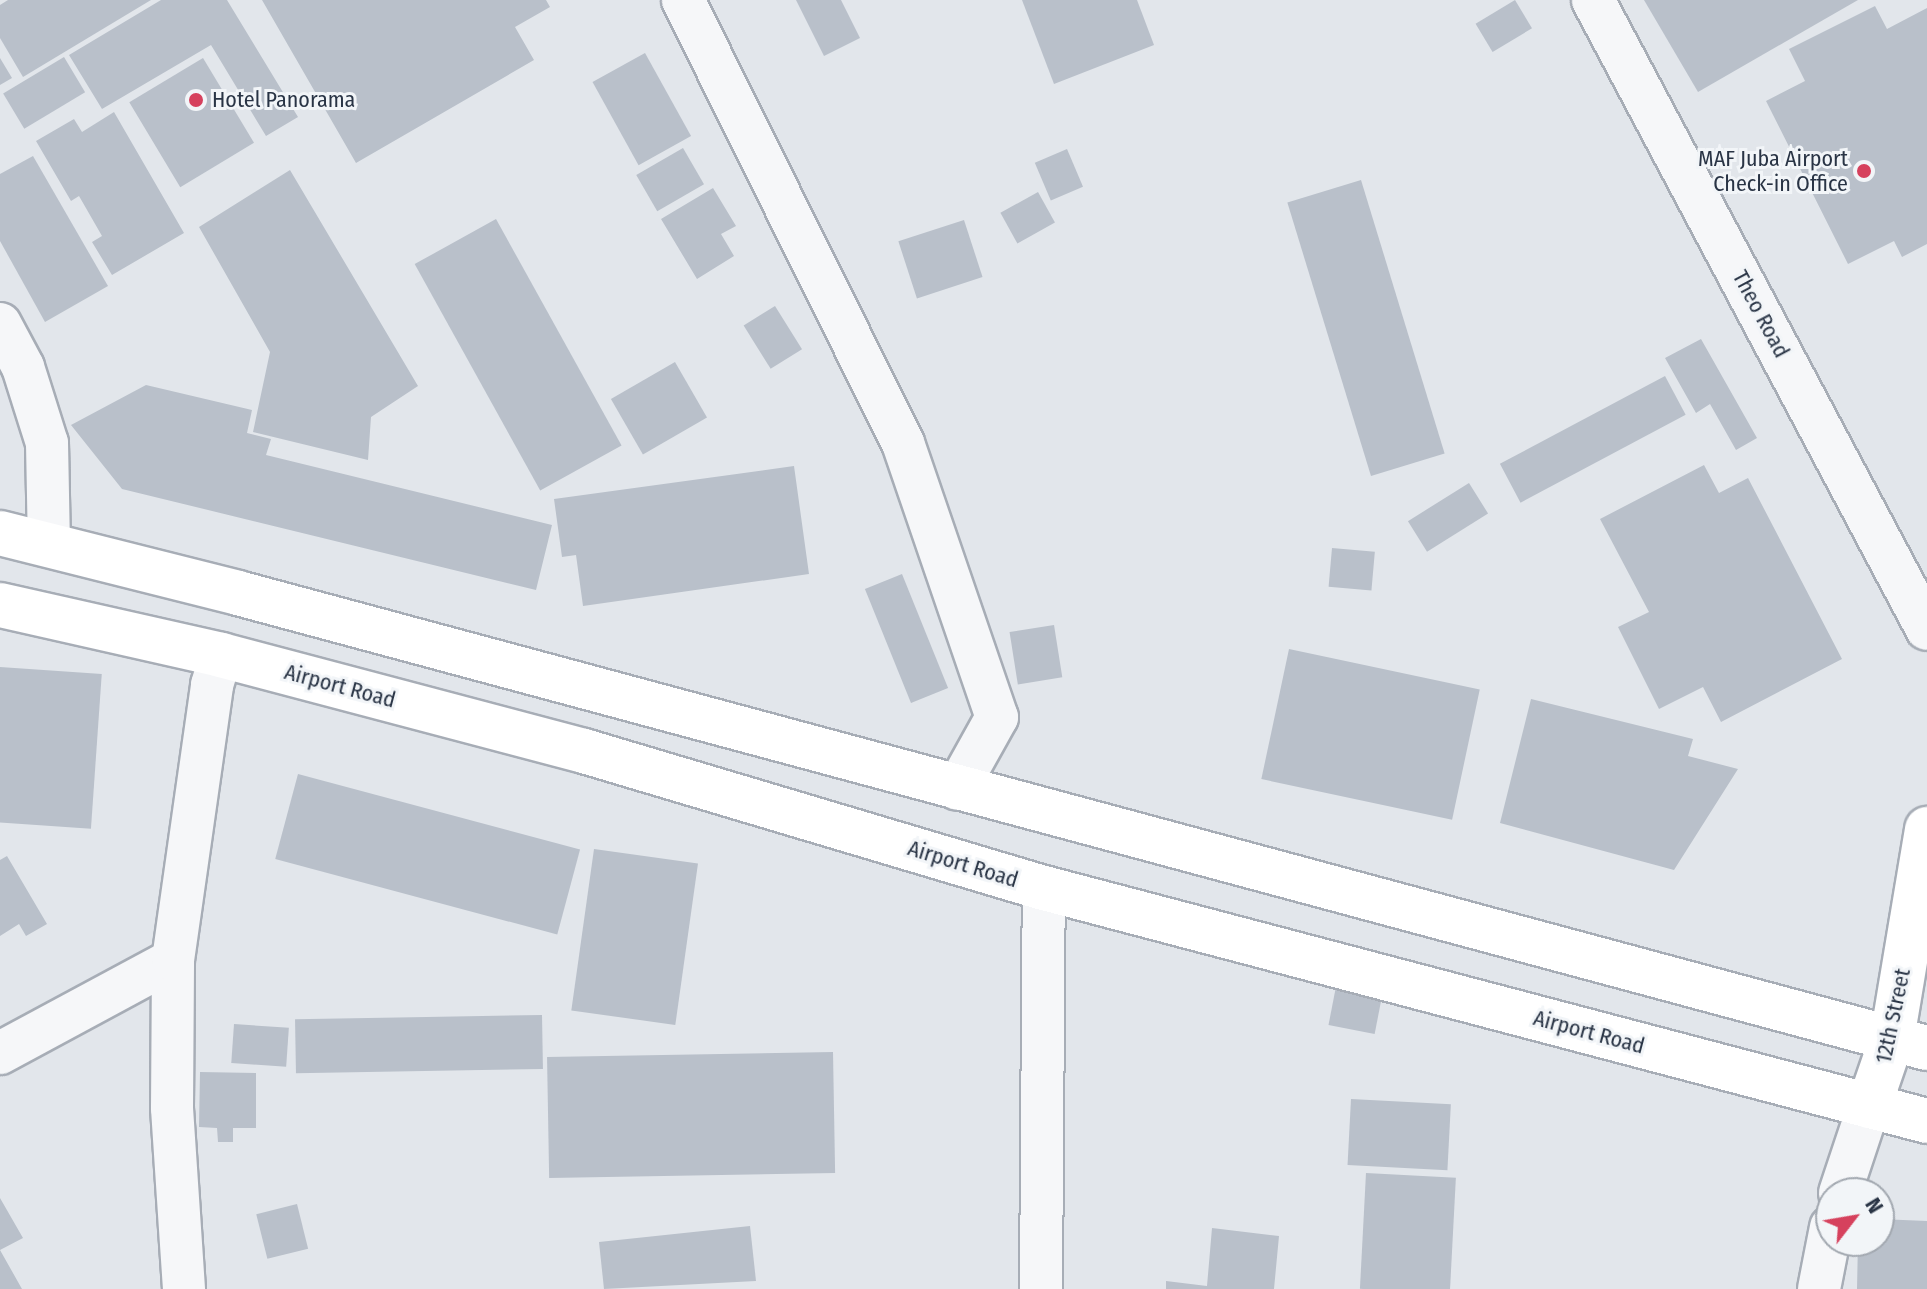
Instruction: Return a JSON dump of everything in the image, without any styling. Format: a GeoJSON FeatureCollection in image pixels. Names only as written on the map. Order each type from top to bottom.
{"type":"FeatureCollection","features":[{"type":"Feature","properties":{"kind":"main road"},"geometry":{"type":"LineString","coordinates":[[0,533],[1909,1044]]}},
{"type":"Feature","properties":{"kind":"main road","name":"Airport Road"},"geometry":{"type":"LineString","coordinates":[[0,605],[221,655],[584,751],[1044,888],[1927,1121]]}},
{"type":"Feature","properties":{"kind":"main road","name":"12th Street"},"geometry":{"type":"LineString","coordinates":[[1869,1106],[1909,1044],[1927,829]]}},
{"type":"Feature","properties":{"kind":"street"},"geometry":{"type":"LineString","coordinates":[[683,0],[903,443],[918,486],[997,717],[957,789]]}},
{"type":"Feature","properties":{"kind":"street","name":"Theo Road"},"geometry":{"type":"LineString","coordinates":[[1593,0],[1927,629]]}},
{"type":"Feature","properties":{"kind":"street"},"geometry":{"type":"LineString","coordinates":[[0,324],[23,367],[47,443],[49,545]]}},
{"type":"Feature","properties":{"kind":"street"},"geometry":{"type":"LineString","coordinates":[[184,1289],[172,1108],[173,960],[212,685],[221,655]]}},
{"type":"Feature","properties":{"kind":"street"},"geometry":{"type":"LineString","coordinates":[[1041,1289],[1044,888]]}},
{"type":"Feature","properties":{"kind":"street"},"geometry":{"type":"LineString","coordinates":[[0,1053],[173,960]]}},
{"type":"Feature","properties":{"kind":"street"},"geometry":{"type":"LineString","coordinates":[[1845,1177],[1869,1106]]}},
{"type":"Feature","properties":{"kind":"street"},"geometry":{"type":"LineString","coordinates":[[1819,1289],[1825,1257]]}},
{"type":"Feature","properties":{"kind":"building"},"geometry":{"type":"Polygon","coordinates":[[[8,0],[151,0],[23,77],[0,38],[0,5],[8,0]]]}},
{"type":"Feature","properties":{"kind":"building"},"geometry":{"type":"Polygon","coordinates":[[[161,0],[227,0],[298,117],[266,136],[211,45],[102,109],[69,55],[161,0]]]}},
{"type":"Feature","properties":{"kind":"building"},"geometry":{"type":"Polygon","coordinates":[[[262,0],[546,0],[550,7],[515,27],[534,60],[356,163],[262,0]]]}},
{"type":"Feature","properties":{"kind":"building"},"geometry":{"type":"Polygon","coordinates":[[[796,0],[841,0],[860,38],[824,56],[796,0]]]}},
{"type":"Feature","properties":{"kind":"building"},"geometry":{"type":"Polygon","coordinates":[[[1022,0],[1137,0],[1154,45],[1054,84],[1022,0]]]}},
{"type":"Feature","properties":{"kind":"building"},"geometry":{"type":"Polygon","coordinates":[[[1515,0],[1532,28],[1493,52],[1476,24],[1515,0]]]}},
{"type":"Feature","properties":{"kind":"building"},"geometry":{"type":"Polygon","coordinates":[[[1644,0],[1858,0],[1698,92],[1644,0]]]}},
{"type":"Feature","properties":{"kind":"building","name":"MAF Juba Airport Check-in Office"},"geometry":{"type":"Polygon","coordinates":[[[1875,6],[1887,29],[1927,8],[1927,244],[1902,257],[1894,241],[1848,264],[1766,101],[1805,81],[1789,49],[1875,6]]]}},
{"type":"Feature","properties":{"kind":"building"},"geometry":{"type":"Polygon","coordinates":[[[645,53],[691,136],[639,165],[593,82],[645,53]]]}},
{"type":"Feature","properties":{"kind":"building"},"geometry":{"type":"Polygon","coordinates":[[[64,57],[85,92],[24,129],[3,94],[64,57]]]}},
{"type":"Feature","properties":{"kind":"building"},"geometry":{"type":"Polygon","coordinates":[[[0,58],[12,78],[0,85],[0,58]]]}},
{"type":"Feature","properties":{"kind":"building"},"geometry":{"type":"Polygon","coordinates":[[[203,58],[254,143],[180,187],[129,102],[203,58]]]}},
{"type":"Feature","properties":{"kind":"building"},"geometry":{"type":"Polygon","coordinates":[[[114,112],[184,233],[112,275],[92,242],[102,236],[79,196],[71,201],[36,141],[74,119],[82,132],[114,112]]]}},
{"type":"Feature","properties":{"kind":"building"},"geometry":{"type":"Polygon","coordinates":[[[683,148],[704,184],[657,211],[636,175],[683,148]]]}},
{"type":"Feature","properties":{"kind":"building"},"geometry":{"type":"Polygon","coordinates":[[[1067,149],[1083,187],[1051,200],[1035,163],[1067,149]]]}},
{"type":"Feature","properties":{"kind":"building"},"geometry":{"type":"Polygon","coordinates":[[[33,156],[108,286],[45,322],[0,241],[0,174],[33,156]]]}},
{"type":"Feature","properties":{"kind":"building"},"geometry":{"type":"Polygon","coordinates":[[[290,170],[418,386],[371,417],[368,460],[253,432],[270,352],[199,227],[290,170]]]}},
{"type":"Feature","properties":{"kind":"building"},"geometry":{"type":"Polygon","coordinates":[[[1361,180],[1445,454],[1371,476],[1287,203],[1361,180]]]}},
{"type":"Feature","properties":{"kind":"building"},"geometry":{"type":"Polygon","coordinates":[[[713,188],[736,226],[721,234],[734,256],[697,279],[661,219],[713,188]]]}},
{"type":"Feature","properties":{"kind":"building"},"geometry":{"type":"Polygon","coordinates":[[[1038,192],[1055,223],[1017,243],[1000,213],[1038,192]]]}},
{"type":"Feature","properties":{"kind":"building"},"geometry":{"type":"Polygon","coordinates":[[[496,219],[622,446],[540,491],[415,264],[496,219]]]}},
{"type":"Feature","properties":{"kind":"building"},"geometry":{"type":"Polygon","coordinates":[[[964,220],[983,277],[917,298],[898,241],[964,220]]]}},
{"type":"Feature","properties":{"kind":"building"},"geometry":{"type":"Polygon","coordinates":[[[775,306],[802,349],[771,369],[744,326],[775,306]]]}},
{"type":"Feature","properties":{"kind":"building"},"geometry":{"type":"Polygon","coordinates":[[[1701,339],[1757,438],[1736,450],[1710,404],[1696,413],[1665,358],[1701,339]]]}},
{"type":"Feature","properties":{"kind":"building"},"geometry":{"type":"Polygon","coordinates":[[[675,362],[707,417],[643,454],[611,399],[675,362]]]}},
{"type":"Feature","properties":{"kind":"building"},"geometry":{"type":"Polygon","coordinates":[[[1665,376],[1686,415],[1521,503],[1500,464],[1665,376]]]}},
{"type":"Feature","properties":{"kind":"building"},"geometry":{"type":"Polygon","coordinates":[[[146,385],[252,410],[247,433],[271,439],[266,455],[552,525],[536,590],[122,489],[71,425],[146,385]]]}},
{"type":"Feature","properties":{"kind":"building"},"geometry":{"type":"Polygon","coordinates":[[[1704,465],[1719,493],[1748,478],[1842,659],[1721,722],[1703,687],[1659,709],[1618,627],[1649,612],[1600,519],[1704,465]]]}},
{"type":"Feature","properties":{"kind":"building"},"geometry":{"type":"Polygon","coordinates":[[[794,466],[809,574],[583,606],[576,555],[562,557],[554,499],[794,466]]]}},
{"type":"Feature","properties":{"kind":"building"},"geometry":{"type":"Polygon","coordinates":[[[1469,483],[1488,514],[1427,552],[1408,521],[1469,483]]]}},
{"type":"Feature","properties":{"kind":"building"},"geometry":{"type":"Polygon","coordinates":[[[1332,548],[1375,552],[1371,591],[1329,587],[1332,548]]]}},
{"type":"Feature","properties":{"kind":"building"},"geometry":{"type":"Polygon","coordinates":[[[902,574],[948,688],[911,703],[865,589],[902,574]]]}},
{"type":"Feature","properties":{"kind":"building"},"geometry":{"type":"Polygon","coordinates":[[[1054,625],[1062,677],[1018,684],[1010,632],[1054,625]]]}},
{"type":"Feature","properties":{"kind":"building"},"geometry":{"type":"Polygon","coordinates":[[[1289,649],[1480,690],[1452,820],[1261,779],[1289,649]]]}},
{"type":"Feature","properties":{"kind":"building"},"geometry":{"type":"Polygon","coordinates":[[[0,667],[102,674],[91,829],[0,822],[0,667]]]}},
{"type":"Feature","properties":{"kind":"building"},"geometry":{"type":"Polygon","coordinates":[[[1531,699],[1693,739],[1688,756],[1738,769],[1674,870],[1500,823],[1531,699]]]}},
{"type":"Feature","properties":{"kind":"building"},"geometry":{"type":"Polygon","coordinates":[[[298,774],[580,850],[557,935],[275,859],[298,774]]]}},
{"type":"Feature","properties":{"kind":"building"},"geometry":{"type":"Polygon","coordinates":[[[594,849],[698,864],[675,1025],[571,1010],[594,849]]]}},
{"type":"Feature","properties":{"kind":"building"},"geometry":{"type":"Polygon","coordinates":[[[7,856],[47,924],[26,936],[19,924],[0,936],[0,860],[7,856]]]}},
{"type":"Feature","properties":{"kind":"building"},"geometry":{"type":"Polygon","coordinates":[[[1339,971],[1385,980],[1375,1034],[1329,1025],[1339,971]]]}},
{"type":"Feature","properties":{"kind":"building"},"geometry":{"type":"Polygon","coordinates":[[[542,1015],[543,1069],[296,1073],[295,1019],[542,1015]]]}},
{"type":"Feature","properties":{"kind":"building"},"geometry":{"type":"Polygon","coordinates":[[[234,1024],[289,1028],[286,1067],[231,1063],[234,1024]]]}},
{"type":"Feature","properties":{"kind":"building"},"geometry":{"type":"Polygon","coordinates":[[[833,1052],[835,1173],[549,1178],[547,1057],[833,1052]]]}},
{"type":"Feature","properties":{"kind":"building"},"geometry":{"type":"Polygon","coordinates":[[[200,1072],[256,1073],[256,1128],[233,1128],[233,1142],[218,1142],[217,1128],[199,1127],[200,1072]]]}},
{"type":"Feature","properties":{"kind":"building"},"geometry":{"type":"Polygon","coordinates":[[[1351,1099],[1451,1104],[1447,1170],[1348,1165],[1351,1099]]]}},
{"type":"Feature","properties":{"kind":"building"},"geometry":{"type":"Polygon","coordinates":[[[1366,1173],[1456,1178],[1450,1289],[1360,1289],[1366,1173]]]}},
{"type":"Feature","properties":{"kind":"building"},"geometry":{"type":"Polygon","coordinates":[[[0,1198],[23,1238],[0,1250],[0,1198]]]}},
{"type":"Feature","properties":{"kind":"building"},"geometry":{"type":"Polygon","coordinates":[[[297,1204],[308,1249],[267,1259],[256,1214],[297,1204]]]}},
{"type":"Feature","properties":{"kind":"building"},"geometry":{"type":"Polygon","coordinates":[[[1895,1220],[1927,1221],[1927,1289],[1857,1289],[1858,1257],[1895,1257],[1895,1220]]]}},
{"type":"Feature","properties":{"kind":"building"},"geometry":{"type":"Polygon","coordinates":[[[750,1226],[756,1281],[604,1289],[599,1242],[750,1226]]]}},
{"type":"Feature","properties":{"kind":"building"},"geometry":{"type":"Polygon","coordinates":[[[1212,1228],[1279,1236],[1274,1289],[1166,1289],[1166,1281],[1207,1286],[1212,1228]]]}},
{"type":"Feature","properties":{"kind":"building"},"geometry":{"type":"Polygon","coordinates":[[[0,1250],[22,1289],[0,1289],[0,1250]]]}},
{"type":"Feature","properties":{"kind":"place","name":"Hotel Panorama"},"geometry":{"type":"Point","coordinates":[196,100]}},
{"type":"Feature","properties":{"kind":"place","name":"MAF Juba Airport Check-in Office"},"geometry":{"type":"Point","coordinates":[1864,171]}}]}
